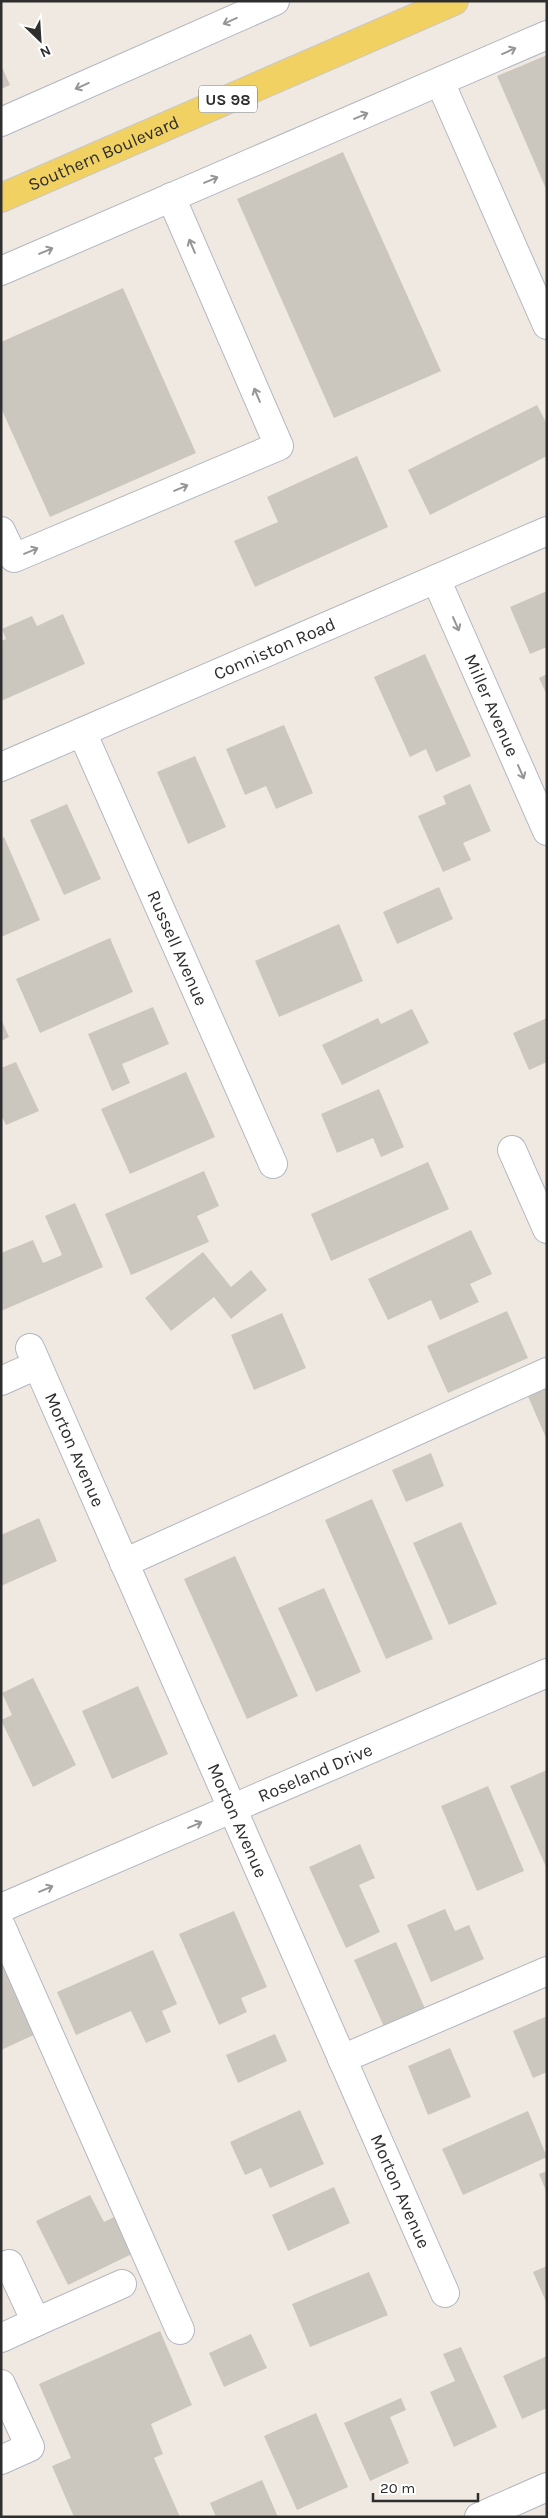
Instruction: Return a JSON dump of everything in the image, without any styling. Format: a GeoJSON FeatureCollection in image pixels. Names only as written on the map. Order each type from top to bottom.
{"type":"FeatureCollection","features":[{"type":"Feature","properties":{"kind":"main road","name":"Southern Boulevard"},"geometry":{"type":"LineString","coordinates":[[1,198],[454,1]]}},
{"type":"Feature","properties":{"kind":"street"},"geometry":{"type":"LineString","coordinates":[[1,122],[275,1]]}},
{"type":"Feature","properties":{"kind":"street"},"geometry":{"type":"LineString","coordinates":[[1,271],[547,35]]}},
{"type":"Feature","properties":{"kind":"street"},"geometry":{"type":"LineString","coordinates":[[440,82],[547,325]]}},
{"type":"Feature","properties":{"kind":"street"},"geometry":{"type":"LineString","coordinates":[[1,531],[14,558],[279,446],[171,197]]}},
{"type":"Feature","properties":{"kind":"street","name":"Conniston Road"},"geometry":{"type":"LineString","coordinates":[[1,767],[547,531]]}},
{"type":"Feature","properties":{"kind":"street","name":"Miller Avenue"},"geometry":{"type":"LineString","coordinates":[[436,579],[547,831]]}},
{"type":"Feature","properties":{"kind":"street","name":"Russell Avenue"},"geometry":{"type":"LineString","coordinates":[[82,732],[273,1164]]}},
{"type":"Feature","properties":{"kind":"street"},"geometry":{"type":"LineString","coordinates":[[512,1150],[547,1229]]}},
{"type":"Feature","properties":{"kind":"street","name":"Morton Avenue"},"geometry":{"type":"LineString","coordinates":[[1,1381],[33,1357],[445,2293]]}},
{"type":"Feature","properties":{"kind":"street"},"geometry":{"type":"LineString","coordinates":[[124,1563],[547,1372]]}},
{"type":"Feature","properties":{"kind":"street","name":"Roseland Drive"},"geometry":{"type":"LineString","coordinates":[[2,1909],[547,1673]]}},
{"type":"Feature","properties":{"kind":"street"},"geometry":{"type":"LineString","coordinates":[[2,1909],[180,2330]]}},
{"type":"Feature","properties":{"kind":"street"},"geometry":{"type":"LineString","coordinates":[[342,2059],[547,1971]]}},
{"type":"Feature","properties":{"kind":"street"},"geometry":{"type":"LineString","coordinates":[[1,2267],[9,2264],[36,2322]]}},
{"type":"Feature","properties":{"kind":"street"},"geometry":{"type":"LineString","coordinates":[[1,2338],[122,2284]]}},
{"type":"Feature","properties":{"kind":"street"},"geometry":{"type":"LineString","coordinates":[[1,2384],[30,2447],[1,2460]]}},
{"type":"Feature","properties":{"kind":"street"},"geometry":{"type":"LineString","coordinates":[[479,2517],[547,2488]]}},
{"type":"Feature","properties":{"kind":"building"},"geometry":{"type":"Polygon","coordinates":[[[547,55],[547,191],[497,76],[547,55]]]}},
{"type":"Feature","properties":{"kind":"building"},"geometry":{"type":"Polygon","coordinates":[[[1,65],[10,85],[1,89],[1,65]]]}},
{"type":"Feature","properties":{"kind":"building"},"geometry":{"type":"Polygon","coordinates":[[[343,152],[441,371],[334,418],[237,199],[343,152]]]}},
{"type":"Feature","properties":{"kind":"building"},"geometry":{"type":"Polygon","coordinates":[[[123,288],[196,453],[50,517],[1,408],[1,342],[123,288]]]}},
{"type":"Feature","properties":{"kind":"building"},"geometry":{"type":"Polygon","coordinates":[[[537,405],[547,424],[547,456],[430,515],[408,470],[537,405]]]}},
{"type":"Feature","properties":{"kind":"building"},"geometry":{"type":"Polygon","coordinates":[[[357,456],[388,527],[255,587],[234,541],[278,522],[267,497],[357,456]]]}},
{"type":"Feature","properties":{"kind":"building"},"geometry":{"type":"Polygon","coordinates":[[[547,591],[547,647],[530,654],[510,607],[547,591]]]}},
{"type":"Feature","properties":{"kind":"building"},"geometry":{"type":"Polygon","coordinates":[[[63,614],[85,664],[1,701],[1,641],[6,639],[2,629],[32,616],[37,626],[63,614]]]}},
{"type":"Feature","properties":{"kind":"building"},"geometry":{"type":"Polygon","coordinates":[[[425,654],[471,756],[436,772],[426,749],[410,757],[374,677],[425,654]]]}},
{"type":"Feature","properties":{"kind":"building"},"geometry":{"type":"Polygon","coordinates":[[[547,674],[547,695],[539,678],[547,674]]]}},
{"type":"Feature","properties":{"kind":"building"},"geometry":{"type":"Polygon","coordinates":[[[284,725],[313,793],[276,809],[266,786],[245,795],[226,749],[284,725]]]}},
{"type":"Feature","properties":{"kind":"building"},"geometry":{"type":"Polygon","coordinates":[[[195,756],[226,827],[188,844],[157,772],[195,756]]]}},
{"type":"Feature","properties":{"kind":"building"},"geometry":{"type":"Polygon","coordinates":[[[470,784],[491,831],[463,843],[471,860],[443,872],[418,816],[446,804],[443,796],[470,784]]]}},
{"type":"Feature","properties":{"kind":"building"},"geometry":{"type":"Polygon","coordinates":[[[67,804],[101,879],[64,895],[30,820],[67,804]]]}},
{"type":"Feature","properties":{"kind":"building"},"geometry":{"type":"Polygon","coordinates":[[[4,837],[40,920],[1,937],[1,838],[4,837]]]}},
{"type":"Feature","properties":{"kind":"building"},"geometry":{"type":"Polygon","coordinates":[[[439,887],[453,919],[397,944],[383,912],[439,887]]]}},
{"type":"Feature","properties":{"kind":"building"},"geometry":{"type":"Polygon","coordinates":[[[339,924],[363,981],[279,1017],[255,961],[339,924]]]}},
{"type":"Feature","properties":{"kind":"building"},"geometry":{"type":"Polygon","coordinates":[[[110,938],[133,992],[40,1033],[16,979],[110,938]]]}},
{"type":"Feature","properties":{"kind":"building"},"geometry":{"type":"Polygon","coordinates":[[[153,1007],[169,1044],[122,1064],[130,1083],[112,1091],[88,1034],[153,1007]]]}},
{"type":"Feature","properties":{"kind":"building"},"geometry":{"type":"Polygon","coordinates":[[[412,1009],[429,1043],[342,1085],[322,1045],[378,1018],[381,1024],[412,1009]]]}},
{"type":"Feature","properties":{"kind":"building"},"geometry":{"type":"Polygon","coordinates":[[[547,1018],[547,1062],[529,1070],[513,1033],[547,1018]]]}},
{"type":"Feature","properties":{"kind":"building"},"geometry":{"type":"Polygon","coordinates":[[[1,1019],[9,1037],[1,1041],[1,1019]]]}},
{"type":"Feature","properties":{"kind":"building"},"geometry":{"type":"Polygon","coordinates":[[[16,1062],[39,1111],[6,1125],[1,1115],[1,1068],[16,1062]]]}},
{"type":"Feature","properties":{"kind":"building"},"geometry":{"type":"Polygon","coordinates":[[[186,1072],[215,1137],[130,1174],[101,1109],[186,1072]]]}},
{"type":"Feature","properties":{"kind":"building"},"geometry":{"type":"Polygon","coordinates":[[[379,1089],[404,1147],[381,1157],[373,1138],[337,1153],[321,1114],[379,1089]]]}},
{"type":"Feature","properties":{"kind":"building"},"geometry":{"type":"Polygon","coordinates":[[[428,1162],[449,1209],[331,1261],[311,1214],[428,1162]]]}},
{"type":"Feature","properties":{"kind":"building"},"geometry":{"type":"Polygon","coordinates":[[[204,1171],[219,1206],[197,1216],[209,1242],[131,1275],[105,1214],[204,1171]]]}},
{"type":"Feature","properties":{"kind":"building"},"geometry":{"type":"Polygon","coordinates":[[[75,1203],[103,1267],[1,1311],[1,1253],[33,1240],[43,1263],[62,1255],[45,1216],[75,1203]]]}},
{"type":"Feature","properties":{"kind":"building"},"geometry":{"type":"Polygon","coordinates":[[[471,1230],[492,1274],[470,1284],[479,1302],[440,1320],[431,1300],[388,1320],[368,1279],[471,1230]]]}},
{"type":"Feature","properties":{"kind":"building"},"geometry":{"type":"Polygon","coordinates":[[[203,1252],[231,1287],[251,1270],[267,1290],[231,1319],[214,1297],[171,1331],[145,1298],[203,1252]]]}},
{"type":"Feature","properties":{"kind":"building"},"geometry":{"type":"Polygon","coordinates":[[[507,1311],[528,1358],[448,1393],[427,1346],[507,1311]]]}},
{"type":"Feature","properties":{"kind":"building"},"geometry":{"type":"Polygon","coordinates":[[[282,1313],[306,1368],[254,1390],[231,1335],[282,1313]]]}},
{"type":"Feature","properties":{"kind":"building"},"geometry":{"type":"Polygon","coordinates":[[[547,1385],[547,1440],[527,1394],[547,1385]]]}},
{"type":"Feature","properties":{"kind":"building"},"geometry":{"type":"Polygon","coordinates":[[[431,1453],[444,1486],[406,1502],[392,1470],[431,1453]]]}},
{"type":"Feature","properties":{"kind":"building"},"geometry":{"type":"Polygon","coordinates":[[[372,1499],[433,1639],[386,1659],[325,1520],[372,1499]]]}},
{"type":"Feature","properties":{"kind":"building"},"geometry":{"type":"Polygon","coordinates":[[[39,1518],[57,1561],[1,1586],[1,1535],[39,1518]]]}},
{"type":"Feature","properties":{"kind":"building"},"geometry":{"type":"Polygon","coordinates":[[[461,1522],[497,1604],[449,1625],[413,1543],[461,1522]]]}},
{"type":"Feature","properties":{"kind":"building"},"geometry":{"type":"Polygon","coordinates":[[[235,1556],[298,1696],[247,1719],[184,1579],[235,1556]]]}},
{"type":"Feature","properties":{"kind":"building"},"geometry":{"type":"Polygon","coordinates":[[[324,1588],[361,1672],[316,1692],[278,1608],[324,1588]]]}},
{"type":"Feature","properties":{"kind":"building"},"geometry":{"type":"Polygon","coordinates":[[[33,1678],[76,1765],[33,1787],[1,1720],[12,1715],[2,1693],[33,1678]]]}},
{"type":"Feature","properties":{"kind":"building"},"geometry":{"type":"Polygon","coordinates":[[[138,1686],[168,1754],[112,1779],[82,1711],[138,1686]]]}},
{"type":"Feature","properties":{"kind":"building"},"geometry":{"type":"Polygon","coordinates":[[[547,1770],[547,1869],[510,1786],[547,1770]]]}},
{"type":"Feature","properties":{"kind":"building"},"geometry":{"type":"Polygon","coordinates":[[[488,1786],[524,1871],[477,1891],[441,1806],[488,1786]]]}},
{"type":"Feature","properties":{"kind":"building"},"geometry":{"type":"Polygon","coordinates":[[[360,1844],[375,1878],[359,1885],[380,1932],[346,1948],[309,1867],[360,1844]]]}},
{"type":"Feature","properties":{"kind":"building"},"geometry":{"type":"Polygon","coordinates":[[[445,1909],[455,1931],[469,1925],[484,1959],[431,1982],[407,1925],[445,1909]]]}},
{"type":"Feature","properties":{"kind":"building"},"geometry":{"type":"Polygon","coordinates":[[[234,1911],[267,1987],[241,1998],[247,2012],[219,2025],[179,1934],[234,1911]]]}},
{"type":"Feature","properties":{"kind":"building"},"geometry":{"type":"Polygon","coordinates":[[[396,1942],[426,2011],[385,2029],[354,1960],[396,1942]]]}},
{"type":"Feature","properties":{"kind":"building"},"geometry":{"type":"Polygon","coordinates":[[[153,1950],[177,2004],[162,2011],[171,2032],[146,2043],[131,2011],[76,2035],[57,1992],[153,1950]]]}},
{"type":"Feature","properties":{"kind":"building"},"geometry":{"type":"Polygon","coordinates":[[[7,1962],[38,2033],[1,2050],[1,1964],[7,1962]]]}},
{"type":"Feature","properties":{"kind":"building"},"geometry":{"type":"Polygon","coordinates":[[[547,2016],[547,2072],[533,2078],[513,2031],[547,2016]]]}},
{"type":"Feature","properties":{"kind":"building"},"geometry":{"type":"Polygon","coordinates":[[[275,2034],[287,2061],[238,2083],[226,2055],[275,2034]]]}},
{"type":"Feature","properties":{"kind":"building"},"geometry":{"type":"Polygon","coordinates":[[[450,2048],[471,2097],[428,2115],[408,2066],[450,2048]]]}},
{"type":"Feature","properties":{"kind":"building"},"geometry":{"type":"Polygon","coordinates":[[[300,2110],[324,2164],[270,2188],[261,2168],[245,2175],[230,2142],[300,2110]]]}},
{"type":"Feature","properties":{"kind":"building"},"geometry":{"type":"Polygon","coordinates":[[[528,2111],[547,2157],[463,2195],[442,2149],[528,2111]]]}},
{"type":"Feature","properties":{"kind":"building"},"geometry":{"type":"Polygon","coordinates":[[[547,2171],[547,2193],[539,2174],[547,2171]]]}},
{"type":"Feature","properties":{"kind":"building"},"geometry":{"type":"Polygon","coordinates":[[[334,2187],[350,2223],[288,2251],[272,2215],[334,2187]]]}},
{"type":"Feature","properties":{"kind":"building"},"geometry":{"type":"Polygon","coordinates":[[[90,2195],[104,2222],[118,2215],[136,2252],[68,2285],[36,2221],[90,2195]]]}},
{"type":"Feature","properties":{"kind":"building"},"geometry":{"type":"Polygon","coordinates":[[[547,2266],[547,2304],[533,2272],[547,2266]]]}},
{"type":"Feature","properties":{"kind":"building"},"geometry":{"type":"Polygon","coordinates":[[[369,2272],[388,2315],[310,2347],[292,2304],[369,2272]]]}},
{"type":"Feature","properties":{"kind":"building"},"geometry":{"type":"Polygon","coordinates":[[[160,2331],[192,2405],[151,2424],[163,2454],[154,2458],[180,2517],[74,2517],[52,2466],[71,2458],[39,2384],[160,2331]]]}},
{"type":"Feature","properties":{"kind":"building"},"geometry":{"type":"Polygon","coordinates":[[[251,2334],[267,2368],[224,2387],[209,2353],[251,2334]]]}},
{"type":"Feature","properties":{"kind":"building"},"geometry":{"type":"Polygon","coordinates":[[[461,2347],[497,2427],[454,2447],[430,2392],[455,2381],[443,2354],[461,2347]]]}},
{"type":"Feature","properties":{"kind":"building"},"geometry":{"type":"Polygon","coordinates":[[[547,2356],[547,2408],[522,2419],[503,2376],[547,2356]]]}},
{"type":"Feature","properties":{"kind":"building"},"geometry":{"type":"Polygon","coordinates":[[[401,2398],[406,2410],[390,2417],[409,2463],[370,2481],[344,2423],[401,2398]]]}},
{"type":"Feature","properties":{"kind":"building"},"geometry":{"type":"Polygon","coordinates":[[[316,2413],[348,2487],[297,2510],[264,2436],[316,2413]]]}},
{"type":"Feature","properties":{"kind":"building"},"geometry":{"type":"Polygon","coordinates":[[[262,2480],[278,2517],[216,2517],[210,2503],[262,2480]]]}}]}
